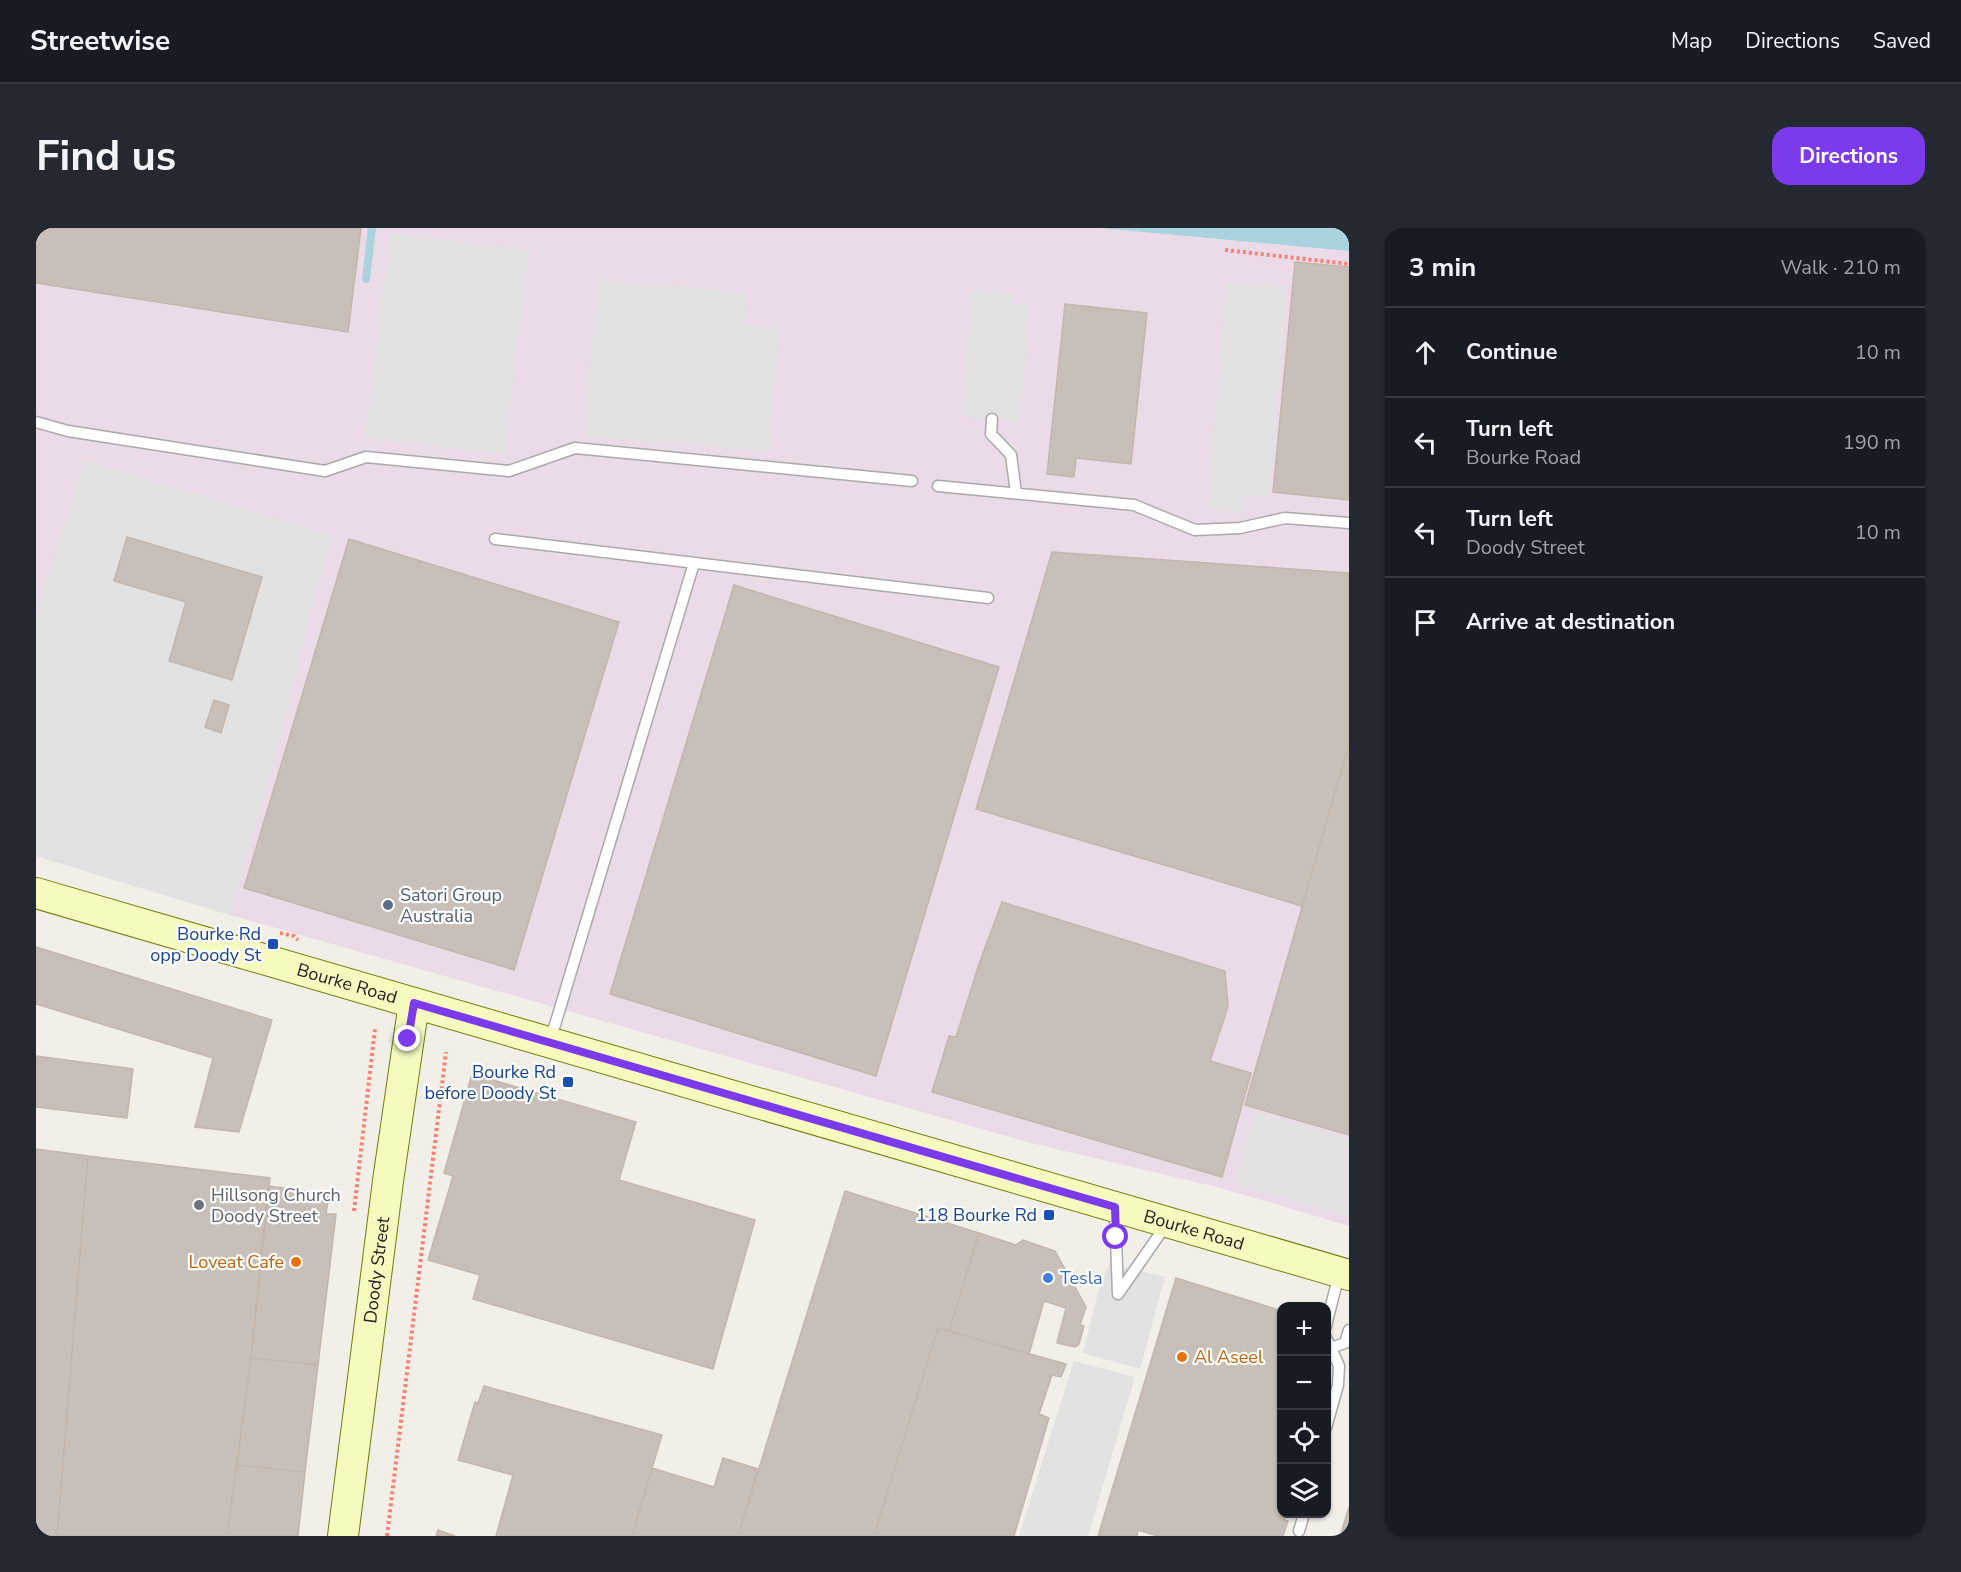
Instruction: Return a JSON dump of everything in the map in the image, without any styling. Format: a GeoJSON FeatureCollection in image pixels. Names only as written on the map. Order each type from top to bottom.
{"type":"FeatureCollection","features":[{"type":"Feature","properties":{"kind":"street","name":"Bourke Road"},"geometry":{"type":"LineString","coordinates":[[36,892],[1344,1274]]}},
{"type":"Feature","properties":{"kind":"street","name":"Doody Street"},"geometry":{"type":"LineString","coordinates":[[343,1536],[388,1181],[414,1003]]}},
{"type":"Feature","properties":{"kind":"lane"},"geometry":{"type":"LineString","coordinates":[[992,419],[991,434],[1011,455],[1016,493]]}},
{"type":"Feature","properties":{"kind":"lane"},"geometry":{"type":"LineString","coordinates":[[36,422],[68,431],[325,471],[366,457],[509,471],[575,448],[912,481]]}},
{"type":"Feature","properties":{"kind":"lane"},"geometry":{"type":"LineString","coordinates":[[938,486],[1134,505],[1195,530],[1240,528],[1285,518],[1349,523]]}},
{"type":"Feature","properties":{"kind":"lane"},"geometry":{"type":"LineString","coordinates":[[495,539],[988,598]]}},
{"type":"Feature","properties":{"kind":"lane"},"geometry":{"type":"LineString","coordinates":[[548,1042],[694,563]]}},
{"type":"Feature","properties":{"kind":"lane"},"geometry":{"type":"LineString","coordinates":[[1115,1207],[1119,1294],[1168,1222]]}},
{"type":"Feature","properties":{"kind":"lane"},"geometry":{"type":"LineString","coordinates":[[1331,1312],[1344,1274]]}},
{"type":"Feature","properties":{"kind":"lane"},"geometry":{"type":"LineString","coordinates":[[1331,1343],[1345,1343],[1349,1330]]}},
{"type":"Feature","properties":{"kind":"lane"},"geometry":{"type":"LineString","coordinates":[[1331,1348],[1339,1366],[1338,1385],[1331,1410]]}},
{"type":"Feature","properties":{"kind":"lane"},"geometry":{"type":"LineString","coordinates":[[1299,1530],[1303,1518]]}},
{"type":"Feature","properties":{"kind":"path"},"geometry":{"type":"LineString","coordinates":[[1225,250],[1349,264]]}},
{"type":"Feature","properties":{"kind":"path"},"geometry":{"type":"LineString","coordinates":[[387,1536],[446,1052]]}},
{"type":"Feature","properties":{"kind":"shaded area"},"geometry":{"type":"Polygon","coordinates":[[[36,228],[1099,228],[1349,251],[1349,1226],[1221,1188],[1035,1144],[230,915],[36,856],[36,228]]]}},
{"type":"Feature","properties":{"kind":"shaded area"},"geometry":{"type":"Polygon","coordinates":[[[390,233],[529,250],[504,455],[365,437],[390,233]]]}},
{"type":"Feature","properties":{"kind":"shaded area"},"geometry":{"type":"Polygon","coordinates":[[[597,280],[747,292],[744,326],[779,329],[770,451],[585,437],[597,280]]]}},
{"type":"Feature","properties":{"kind":"shaded area"},"geometry":{"type":"Polygon","coordinates":[[[1226,282],[1287,287],[1270,497],[1246,495],[1244,512],[1208,509],[1226,282]]]}},
{"type":"Feature","properties":{"kind":"shaded area"},"geometry":{"type":"Polygon","coordinates":[[[972,290],[1014,294],[1013,303],[1030,304],[1020,422],[961,416],[972,290]]]}},
{"type":"Feature","properties":{"kind":"shaded area"},"geometry":{"type":"Polygon","coordinates":[[[84,460],[334,536],[316,590],[283,729],[230,915],[36,856],[36,616],[84,460]]]}},
{"type":"Feature","properties":{"kind":"shaded area"},"geometry":{"type":"Polygon","coordinates":[[[1255,1112],[1349,1139],[1349,1217],[1234,1183],[1255,1112]]]}},
{"type":"Feature","properties":{"kind":"shaded area"},"geometry":{"type":"Polygon","coordinates":[[[1109,1263],[1165,1277],[1140,1369],[1083,1353],[1098,1293],[1109,1263]]]}},
{"type":"Feature","properties":{"kind":"shaded area"},"geometry":{"type":"Polygon","coordinates":[[[1074,1361],[1135,1377],[1088,1536],[1019,1536],[1074,1361]]]}},
{"type":"Feature","properties":{"kind":"water"},"geometry":{"type":"Polygon","coordinates":[[[1099,228],[1349,228],[1349,251],[1099,228]]]}},
{"type":"Feature","properties":{"kind":"building"},"geometry":{"type":"Polygon","coordinates":[[[36,228],[361,228],[348,332],[36,283],[36,228]]]}},
{"type":"Feature","properties":{"kind":"building"},"geometry":{"type":"Polygon","coordinates":[[[1295,262],[1349,267],[1349,500],[1273,492],[1295,262]]]}},
{"type":"Feature","properties":{"kind":"building"},"geometry":{"type":"Polygon","coordinates":[[[1065,304],[1147,313],[1131,464],[1076,458],[1074,477],[1047,474],[1065,304]]]}},
{"type":"Feature","properties":{"kind":"building"},"geometry":{"type":"Polygon","coordinates":[[[127,537],[262,577],[232,680],[169,661],[186,602],[114,581],[127,537]]]}},
{"type":"Feature","properties":{"kind":"building"},"geometry":{"type":"Polygon","coordinates":[[[349,539],[619,622],[514,970],[244,888],[349,539]]]}},
{"type":"Feature","properties":{"kind":"building"},"geometry":{"type":"Polygon","coordinates":[[[1052,552],[1349,573],[1349,744],[1302,906],[976,809],[1052,552]]]}},
{"type":"Feature","properties":{"kind":"building"},"geometry":{"type":"Polygon","coordinates":[[[734,585],[999,667],[876,1076],[610,994],[734,585]]]}},
{"type":"Feature","properties":{"kind":"building"},"geometry":{"type":"Polygon","coordinates":[[[214,700],[229,705],[221,733],[205,727],[214,700]]]}},
{"type":"Feature","properties":{"kind":"building"},"geometry":{"type":"Polygon","coordinates":[[[1349,744],[1349,1135],[1245,1105],[1349,744]]]}},
{"type":"Feature","properties":{"kind":"building"},"geometry":{"type":"Polygon","coordinates":[[[1002,902],[1225,971],[1228,1007],[1210,1061],[1251,1073],[1222,1177],[932,1092],[949,1036],[956,1037],[1002,902]]]}},
{"type":"Feature","properties":{"kind":"building"},"geometry":{"type":"Polygon","coordinates":[[[36,947],[272,1020],[239,1132],[195,1127],[213,1058],[36,1004],[36,947]]]}},
{"type":"Feature","properties":{"kind":"building"},"geometry":{"type":"Polygon","coordinates":[[[36,1056],[133,1069],[127,1118],[36,1107],[36,1056]]]}},
{"type":"Feature","properties":{"kind":"building"},"geometry":{"type":"Polygon","coordinates":[[[472,1074],[636,1122],[619,1180],[755,1220],[713,1369],[473,1299],[480,1275],[428,1260],[453,1176],[444,1173],[472,1074]]]}},
{"type":"Feature","properties":{"kind":"building"},"geometry":{"type":"Polygon","coordinates":[[[36,1149],[88,1156],[57,1536],[36,1536],[36,1149]]]}},
{"type":"Feature","properties":{"kind":"building"},"geometry":{"type":"Polygon","coordinates":[[[88,1156],[270,1178],[251,1358],[227,1536],[57,1536],[88,1156]]]}},
{"type":"Feature","properties":{"kind":"building"},"geometry":{"type":"Polygon","coordinates":[[[268,1186],[329,1194],[326,1214],[336,1214],[318,1365],[251,1358],[268,1186]]]}},
{"type":"Feature","properties":{"kind":"building"},"geometry":{"type":"Polygon","coordinates":[[[845,1191],[979,1233],[949,1331],[938,1328],[874,1536],[738,1536],[845,1191]]]}},
{"type":"Feature","properties":{"kind":"building"},"geometry":{"type":"Polygon","coordinates":[[[979,1233],[1016,1245],[1023,1240],[1055,1251],[1086,1307],[1080,1325],[1084,1326],[1079,1344],[1075,1347],[1057,1343],[1066,1308],[1044,1301],[1029,1354],[949,1331],[979,1233]]]}},
{"type":"Feature","properties":{"kind":"building"},"geometry":{"type":"Polygon","coordinates":[[[1176,1278],[1277,1309],[1277,1518],[1285,1518],[1284,1520],[1288,1521],[1283,1536],[1158,1536],[1138,1530],[1137,1536],[1098,1536],[1176,1278]]]}},
{"type":"Feature","properties":{"kind":"building"},"geometry":{"type":"Polygon","coordinates":[[[938,1328],[1066,1364],[1061,1377],[1052,1375],[1039,1414],[1049,1418],[1014,1536],[874,1536],[938,1328]]]}},
{"type":"Feature","properties":{"kind":"building"},"geometry":{"type":"Polygon","coordinates":[[[251,1358],[318,1365],[305,1472],[237,1465],[251,1358]]]}},
{"type":"Feature","properties":{"kind":"building"},"geometry":{"type":"Polygon","coordinates":[[[484,1386],[662,1435],[632,1536],[496,1536],[513,1475],[458,1460],[475,1402],[478,1403],[484,1386]]]}},
{"type":"Feature","properties":{"kind":"building"},"geometry":{"type":"Polygon","coordinates":[[[723,1458],[758,1469],[738,1536],[632,1536],[652,1468],[714,1487],[723,1458]]]}},
{"type":"Feature","properties":{"kind":"building"},"geometry":{"type":"Polygon","coordinates":[[[237,1465],[305,1472],[298,1536],[227,1536],[237,1465]]]}},
{"type":"Feature","properties":{"kind":"building"},"geometry":{"type":"Polygon","coordinates":[[[1349,1507],[1349,1536],[1340,1536],[1349,1507]]]}},
{"type":"Feature","properties":{"kind":"building"},"geometry":{"type":"Polygon","coordinates":[[[438,1530],[455,1536],[436,1536],[438,1530]]]}},
{"type":"Feature","properties":{"kind":"waterway"},"geometry":{"type":"LineString","coordinates":[[366,279],[372,228]]}},
{"type":"Feature","properties":{"kind":"place","name":"Satori Group Australia"},"geometry":{"type":"Point","coordinates":[388,905]}},
{"type":"Feature","properties":{"kind":"place","name":"Bourke Rd opp Doody St"},"geometry":{"type":"Point","coordinates":[273,944]}},
{"type":"Feature","properties":{"kind":"place","name":"Bourke Rd before Doody St"},"geometry":{"type":"Point","coordinates":[568,1082]}},
{"type":"Feature","properties":{"kind":"place","name":"Hillsong Church Doody Street"},"geometry":{"type":"Point","coordinates":[199,1205]}},
{"type":"Feature","properties":{"kind":"place","name":"118 Bourke Rd"},"geometry":{"type":"Point","coordinates":[1049,1215]}},
{"type":"Feature","properties":{"kind":"place","name":"Loveat Cafe"},"geometry":{"type":"Point","coordinates":[296,1262]}},
{"type":"Feature","properties":{"kind":"place","name":"Tesla"},"geometry":{"type":"Point","coordinates":[1048,1278]}},
{"type":"Feature","properties":{"kind":"place","name":"Al Aseel"},"geometry":{"type":"Point","coordinates":[1182,1357]}},
{"type":"Feature","properties":{"kind":"route"},"geometry":{"type":"LineString","coordinates":[[408,1039],[414,1003],[1115,1207],[1116,1237]]}}]}
